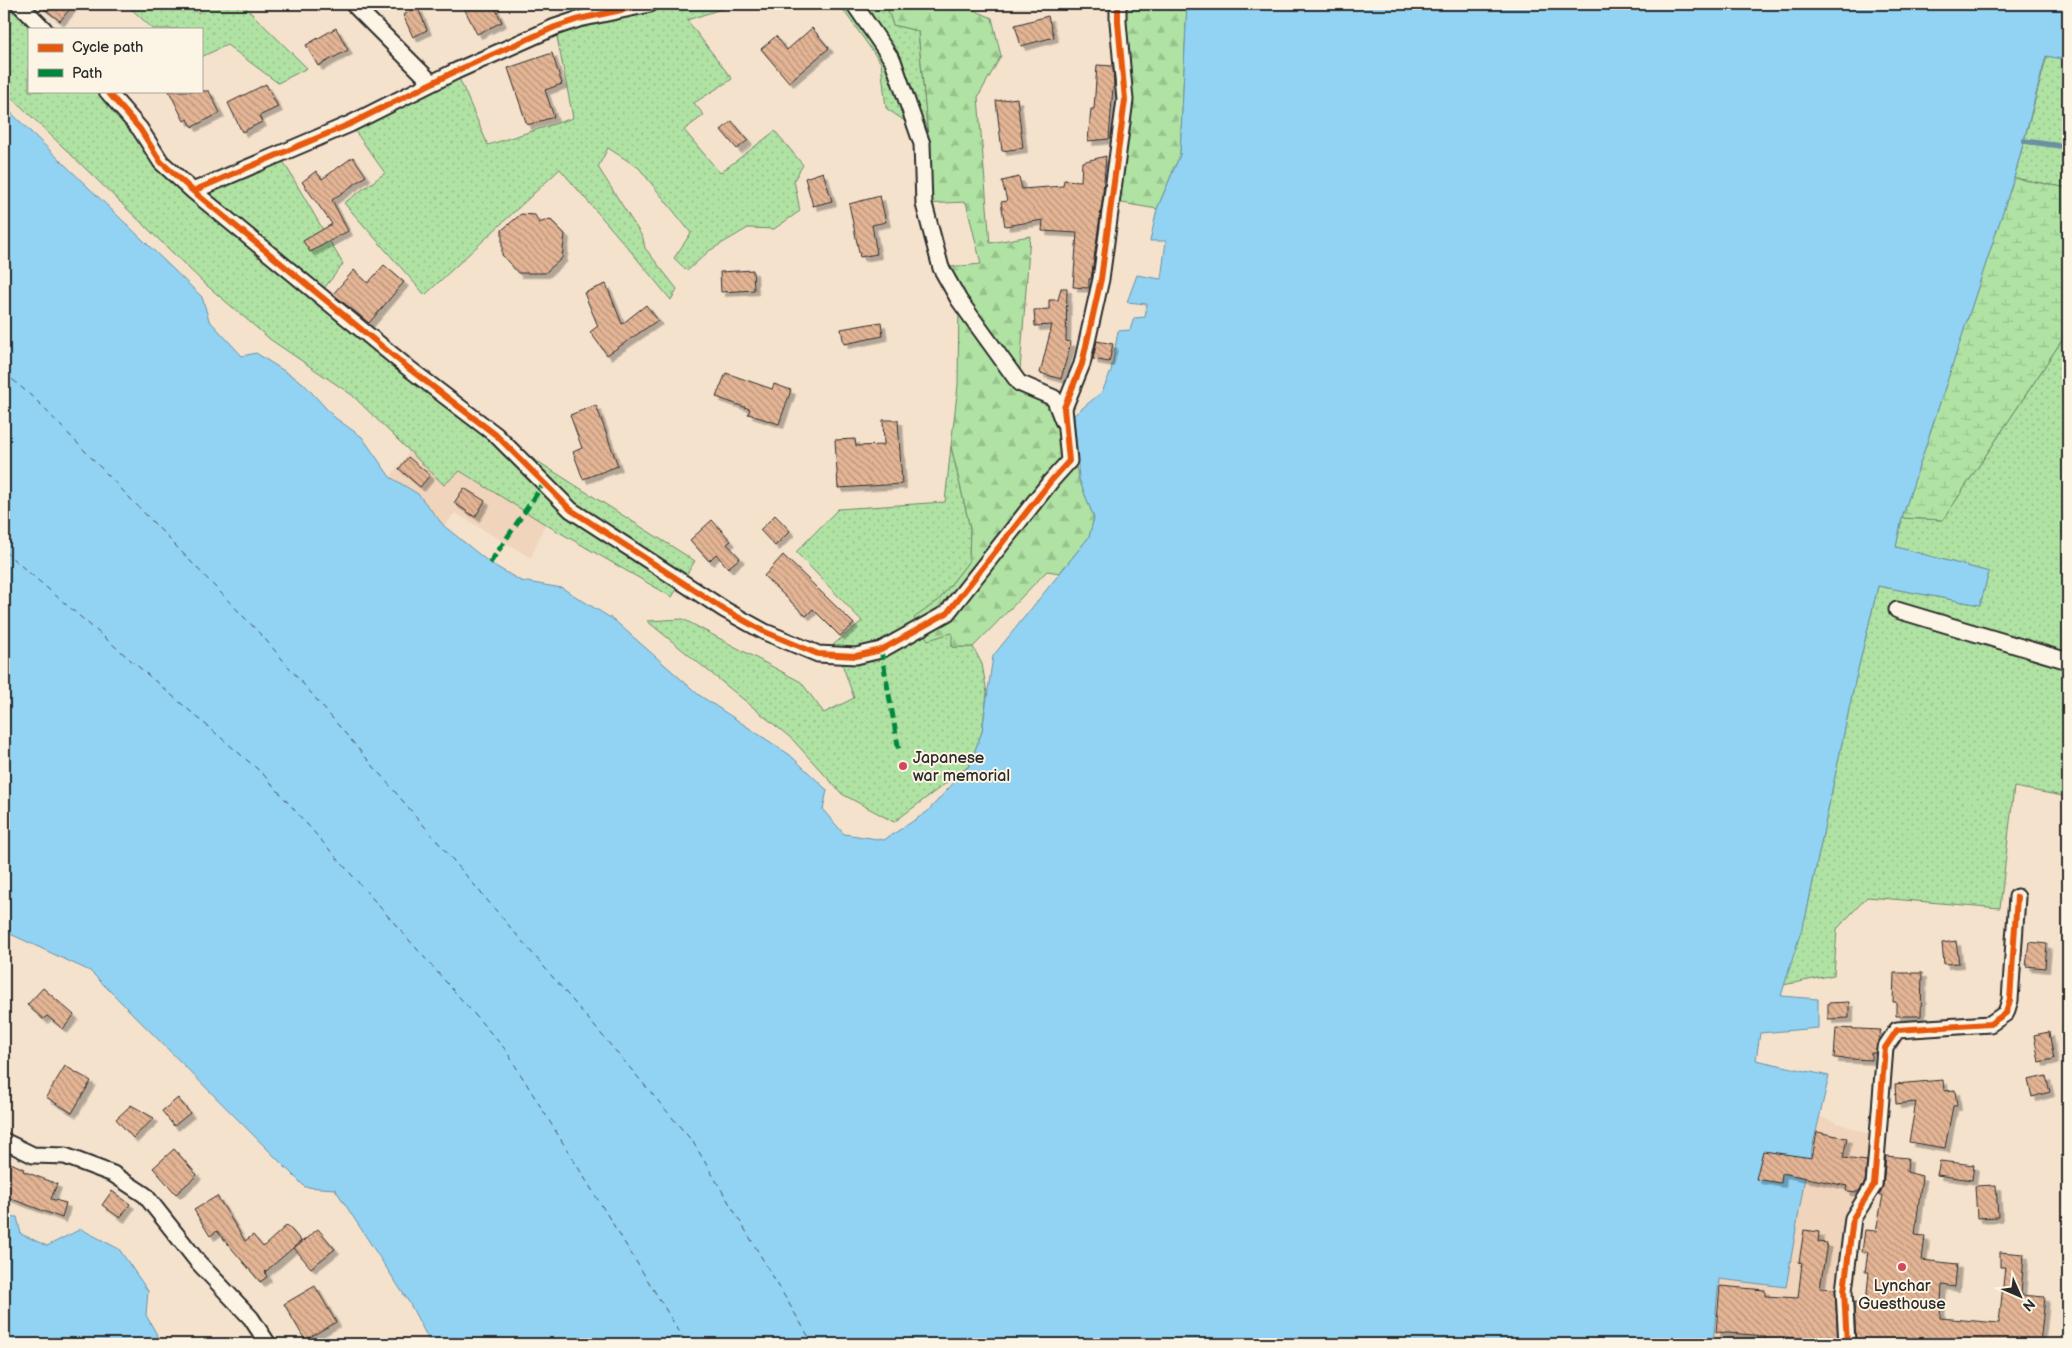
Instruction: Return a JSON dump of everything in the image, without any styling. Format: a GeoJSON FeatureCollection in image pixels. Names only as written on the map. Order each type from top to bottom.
{"type":"FeatureCollection","features":[{"type":"Feature","properties":{"kind":"street"},"geometry":{"type":"LineString","coordinates":[[19,4],[43,28]]}},
{"type":"Feature","properties":{"kind":"street"},"geometry":{"type":"LineString","coordinates":[[353,4],[432,83]]}},
{"type":"Feature","properties":{"kind":"street"},"geometry":{"type":"LineString","coordinates":[[193,191],[350,124],[432,83],[579,19],[650,4]]}},
{"type":"Feature","properties":{"kind":"street"},"geometry":{"type":"LineString","coordinates":[[854,4],[893,61],[922,144],[924,204],[941,268],[959,300],[1019,383],[1054,398],[1068,434]]}},
{"type":"Feature","properties":{"kind":"street"},"geometry":{"type":"LineString","coordinates":[[108,92],[140,129],[162,162],[193,191],[407,367],[496,435],[571,510],[725,610],[765,632],[818,654],[856,656],[882,650],[947,613],[1051,480],[1069,461],[1068,434],[1064,408],[1082,364],[1101,279],[1125,100],[1118,4]]}},
{"type":"Feature","properties":{"kind":"street"},"geometry":{"type":"LineString","coordinates":[[1897,610],[2068,661]]}},
{"type":"Feature","properties":{"kind":"street"},"geometry":{"type":"LineString","coordinates":[[1848,1344],[1844,1291],[1853,1218],[1874,1185],[1885,1048],[1897,1030],[1990,1024],[2006,1013],[2010,1000],[2017,897]]}},
{"type":"Feature","properties":{"kind":"street"},"geometry":{"type":"LineString","coordinates":[[4,1141],[33,1155],[65,1156],[113,1174],[145,1195],[198,1262],[251,1318],[268,1344]]}},
{"type":"Feature","properties":{"kind":"shaded area"},"geometry":{"type":"Polygon","coordinates":[[[409,452],[444,485],[459,471],[545,524],[531,558],[455,513],[444,526],[418,494],[390,477],[409,452]]]}},
{"type":"Feature","properties":{"kind":"shaded area"},"geometry":{"type":"Polygon","coordinates":[[[1820,1117],[1878,1137],[1874,1185],[1853,1218],[1847,1344],[1713,1344],[1718,1279],[1804,1183],[1820,1117]]]}},
{"type":"Feature","properties":{"kind":"green space"},"geometry":{"type":"Polygon","coordinates":[[[4,4],[19,4],[43,28],[28,28],[28,92],[108,92],[193,191],[279,154],[343,264],[319,295],[496,435],[695,561],[672,597],[545,524],[460,471],[444,485],[352,395],[271,340],[204,283],[4,90],[4,4]]]}},
{"type":"Feature","properties":{"kind":"green space"},"geometry":{"type":"Polygon","coordinates":[[[126,4],[184,4],[199,13],[206,4],[242,4],[307,68],[278,83],[227,45],[202,57],[202,28],[152,28],[126,4]]]}},
{"type":"Feature","properties":{"kind":"green space"},"geometry":{"type":"Polygon","coordinates":[[[580,4],[737,4],[687,20],[732,79],[694,103],[704,115],[684,130],[720,173],[775,131],[803,165],[794,180],[800,211],[774,229],[748,228],[709,251],[687,271],[674,258],[691,233],[639,168],[608,148],[598,167],[643,238],[645,248],[677,289],[671,300],[560,169],[425,295],[344,203],[385,173],[350,124],[456,71],[488,145],[573,118],[555,27],[578,19],[580,4]]]}},
{"type":"Feature","properties":{"kind":"green space"},"geometry":{"type":"Polygon","coordinates":[[[839,4],[886,4],[893,25],[918,31],[928,136],[922,144],[916,129],[886,108],[881,63],[839,4]]]}},
{"type":"Feature","properties":{"kind":"green space"},"geometry":{"type":"Polygon","coordinates":[[[886,4],[961,4],[992,18],[1001,56],[978,97],[990,243],[1030,236],[1019,383],[1054,398],[1068,434],[1079,479],[1094,518],[1089,537],[1060,573],[1047,571],[973,647],[952,647],[952,633],[928,640],[914,618],[939,600],[969,561],[970,528],[951,446],[958,385],[959,300],[941,268],[981,264],[966,202],[924,204],[922,144],[928,136],[918,31],[893,25],[886,4]]]}},
{"type":"Feature","properties":{"kind":"green space"},"geometry":{"type":"Polygon","coordinates":[[[1118,4],[1187,4],[1180,155],[1157,209],[1110,201],[1125,100],[1118,4]]]}},
{"type":"Feature","properties":{"kind":"green space"},"geometry":{"type":"Polygon","coordinates":[[[2047,56],[2068,60],[2068,188],[2014,178],[2047,56]]]}},
{"type":"Feature","properties":{"kind":"green space"},"geometry":{"type":"Polygon","coordinates":[[[2014,178],[2068,188],[2068,331],[1943,520],[1902,518],[2014,178]]]}},
{"type":"Feature","properties":{"kind":"green space"},"geometry":{"type":"Polygon","coordinates":[[[2068,331],[2068,797],[2014,787],[2000,908],[1867,897],[1837,929],[1834,975],[1783,985],[1806,915],[1853,690],[1878,586],[1980,605],[1989,572],[1896,547],[1902,518],[1943,520],[2068,331]]]}},
{"type":"Feature","properties":{"kind":"green space"},"geometry":{"type":"Polygon","coordinates":[[[951,446],[970,528],[969,561],[939,600],[915,618],[953,633],[952,647],[973,647],[982,664],[987,693],[982,732],[969,766],[894,822],[842,794],[792,739],[647,621],[683,619],[801,682],[824,713],[854,698],[839,655],[833,645],[862,621],[796,552],[838,509],[945,502],[951,446]]]}},
{"type":"Feature","properties":{"kind":"water"},"geometry":{"type":"Polygon","coordinates":[[[1187,4],[2068,4],[2068,60],[2046,56],[2014,178],[1902,518],[1896,547],[1989,572],[1980,605],[1878,586],[1853,690],[1806,915],[1781,996],[1818,999],[1818,1028],[1760,1033],[1756,1060],[1829,1076],[1804,1183],[1786,1287],[1719,1279],[1713,1344],[431,1344],[410,1304],[335,1189],[305,1187],[90,971],[4,931],[4,106],[202,297],[209,320],[242,356],[256,353],[303,383],[334,417],[362,437],[390,477],[418,494],[444,526],[490,563],[521,581],[562,588],[614,620],[699,695],[790,755],[827,790],[823,810],[844,834],[884,840],[927,812],[969,766],[982,732],[993,656],[1089,537],[1094,518],[1079,479],[1074,415],[1102,392],[1111,371],[1118,331],[1130,330],[1134,318],[1145,317],[1147,304],[1127,302],[1137,275],[1161,279],[1166,241],[1150,241],[1157,209],[1180,155],[1187,4]]]}},
{"type":"Feature","properties":{"kind":"water"},"geometry":{"type":"Polygon","coordinates":[[[4,1216],[17,1217],[21,1234],[47,1246],[81,1229],[119,1249],[148,1291],[146,1315],[162,1344],[4,1344],[4,1216]]]}},
{"type":"Feature","properties":{"kind":"building"},"geometry":{"type":"Polygon","coordinates":[[[38,4],[74,4],[60,21],[38,4]]]}},
{"type":"Feature","properties":{"kind":"building"},"geometry":{"type":"Polygon","coordinates":[[[462,4],[493,4],[502,22],[477,34],[462,4]]]}},
{"type":"Feature","properties":{"kind":"building"},"geometry":{"type":"Polygon","coordinates":[[[418,8],[427,30],[413,37],[403,15],[418,8]]]}},
{"type":"Feature","properties":{"kind":"building"},"geometry":{"type":"Polygon","coordinates":[[[1048,16],[1054,37],[1021,46],[1015,25],[1048,16]]]}},
{"type":"Feature","properties":{"kind":"building"},"geometry":{"type":"Polygon","coordinates":[[[336,28],[348,50],[318,66],[306,45],[336,28]]]}},
{"type":"Feature","properties":{"kind":"building"},"geometry":{"type":"Polygon","coordinates":[[[812,28],[829,48],[789,82],[761,49],[776,36],[787,50],[812,28]]]}},
{"type":"Feature","properties":{"kind":"building"},"geometry":{"type":"Polygon","coordinates":[[[552,53],[562,84],[545,90],[554,117],[527,125],[508,68],[552,53]]]}},
{"type":"Feature","properties":{"kind":"building"},"geometry":{"type":"Polygon","coordinates":[[[1097,65],[1113,66],[1114,88],[1109,139],[1088,141],[1091,109],[1094,109],[1097,65]]]}},
{"type":"Feature","properties":{"kind":"building"},"geometry":{"type":"Polygon","coordinates":[[[266,84],[278,107],[259,116],[262,122],[242,132],[228,103],[266,84]]]}},
{"type":"Feature","properties":{"kind":"building"},"geometry":{"type":"Polygon","coordinates":[[[209,91],[220,113],[192,127],[188,119],[184,121],[170,92],[209,91]]]}},
{"type":"Feature","properties":{"kind":"building"},"geometry":{"type":"Polygon","coordinates":[[[1017,98],[1023,148],[1002,151],[996,101],[1017,98]]]}},
{"type":"Feature","properties":{"kind":"building"},"geometry":{"type":"Polygon","coordinates":[[[732,121],[748,140],[737,149],[721,130],[732,121]]]}},
{"type":"Feature","properties":{"kind":"building"},"geometry":{"type":"Polygon","coordinates":[[[1106,156],[1102,203],[1089,288],[1073,287],[1077,233],[1042,231],[1043,220],[1005,226],[1001,202],[1007,201],[1002,181],[1019,177],[1022,189],[1063,186],[1064,180],[1081,181],[1082,162],[1106,156]]]}},
{"type":"Feature","properties":{"kind":"building"},"geometry":{"type":"Polygon","coordinates":[[[353,157],[366,176],[332,200],[348,231],[310,252],[303,241],[332,224],[302,182],[316,171],[322,179],[353,157]]]}},
{"type":"Feature","properties":{"kind":"building"},"geometry":{"type":"Polygon","coordinates":[[[823,172],[832,201],[813,206],[805,178],[823,172]]]}},
{"type":"Feature","properties":{"kind":"building"},"geometry":{"type":"Polygon","coordinates":[[[880,196],[886,222],[872,225],[877,254],[860,257],[849,204],[880,196]]]}},
{"type":"Feature","properties":{"kind":"building"},"geometry":{"type":"Polygon","coordinates":[[[521,214],[535,215],[539,223],[550,219],[565,234],[562,258],[545,273],[518,273],[502,255],[502,230],[521,214]]]}},
{"type":"Feature","properties":{"kind":"building"},"geometry":{"type":"Polygon","coordinates":[[[384,265],[404,282],[369,323],[333,294],[354,270],[368,283],[384,265]]]}},
{"type":"Feature","properties":{"kind":"building"},"geometry":{"type":"Polygon","coordinates":[[[753,270],[754,290],[721,292],[720,272],[753,270]]]}},
{"type":"Feature","properties":{"kind":"building"},"geometry":{"type":"Polygon","coordinates":[[[606,284],[622,324],[646,305],[658,320],[607,355],[590,332],[598,326],[584,293],[606,284]]]}},
{"type":"Feature","properties":{"kind":"building"},"geometry":{"type":"Polygon","coordinates":[[[1061,288],[1067,288],[1066,341],[1071,342],[1061,379],[1040,373],[1052,325],[1035,326],[1034,310],[1049,309],[1049,300],[1058,300],[1061,288]]]}},
{"type":"Feature","properties":{"kind":"building"},"geometry":{"type":"Polygon","coordinates":[[[881,322],[883,336],[844,344],[841,329],[881,322]]]}},
{"type":"Feature","properties":{"kind":"building"},"geometry":{"type":"Polygon","coordinates":[[[1097,341],[1113,344],[1109,362],[1093,359],[1097,341]]]}},
{"type":"Feature","properties":{"kind":"building"},"geometry":{"type":"Polygon","coordinates":[[[726,373],[772,389],[774,384],[791,390],[779,424],[748,414],[750,409],[716,397],[726,373]]]}},
{"type":"Feature","properties":{"kind":"building"},"geometry":{"type":"Polygon","coordinates":[[[596,405],[618,466],[583,479],[573,452],[582,448],[570,415],[596,405]]]}},
{"type":"Feature","properties":{"kind":"building"},"geometry":{"type":"Polygon","coordinates":[[[883,420],[898,420],[902,484],[838,488],[835,440],[855,439],[856,446],[884,445],[883,420]]]}},
{"type":"Feature","properties":{"kind":"building"},"geometry":{"type":"Polygon","coordinates":[[[408,457],[430,475],[420,487],[399,469],[408,457]]]}},
{"type":"Feature","properties":{"kind":"building"},"geometry":{"type":"Polygon","coordinates":[[[464,488],[485,501],[475,517],[454,503],[464,488]]]}},
{"type":"Feature","properties":{"kind":"building"},"geometry":{"type":"Polygon","coordinates":[[[775,515],[790,531],[775,546],[760,530],[775,515]]]}},
{"type":"Feature","properties":{"kind":"building"},"geometry":{"type":"Polygon","coordinates":[[[712,520],[731,541],[727,544],[740,558],[728,568],[716,554],[709,561],[690,540],[712,520]]]}},
{"type":"Feature","properties":{"kind":"building"},"geometry":{"type":"Polygon","coordinates":[[[783,555],[854,624],[840,636],[813,609],[806,616],[764,576],[783,555]]]}},
{"type":"Feature","properties":{"kind":"building"},"geometry":{"type":"Polygon","coordinates":[[[1956,941],[1959,963],[1944,964],[1942,943],[1956,941]]]}},
{"type":"Feature","properties":{"kind":"building"},"geometry":{"type":"Polygon","coordinates":[[[2029,942],[2047,944],[2045,968],[2026,966],[2029,942]]]}},
{"type":"Feature","properties":{"kind":"building"},"geometry":{"type":"Polygon","coordinates":[[[1894,973],[1922,973],[1921,1016],[1896,1016],[1896,1002],[1893,1002],[1894,973]]]}},
{"type":"Feature","properties":{"kind":"building"},"geometry":{"type":"Polygon","coordinates":[[[43,988],[74,1015],[63,1029],[47,1016],[43,1019],[27,1005],[43,988]]]}},
{"type":"Feature","properties":{"kind":"building"},"geometry":{"type":"Polygon","coordinates":[[[1849,1002],[1849,1018],[1828,1019],[1828,1003],[1849,1002]]]}},
{"type":"Feature","properties":{"kind":"building"},"geometry":{"type":"Polygon","coordinates":[[[1836,1028],[1881,1030],[1875,1053],[1871,1053],[1871,1060],[1834,1058],[1836,1028]]]}},
{"type":"Feature","properties":{"kind":"building"},"geometry":{"type":"Polygon","coordinates":[[[2049,1032],[2054,1059],[2039,1062],[2034,1035],[2049,1032]]]}},
{"type":"Feature","properties":{"kind":"building"},"geometry":{"type":"Polygon","coordinates":[[[65,1066],[91,1081],[72,1113],[46,1097],[65,1066]]]}},
{"type":"Feature","properties":{"kind":"building"},"geometry":{"type":"Polygon","coordinates":[[[2046,1076],[2050,1092],[2032,1097],[2028,1080],[2046,1076]]]}},
{"type":"Feature","properties":{"kind":"building"},"geometry":{"type":"Polygon","coordinates":[[[1943,1080],[1944,1091],[1955,1090],[1957,1106],[1953,1106],[1945,1148],[1909,1142],[1916,1102],[1896,1104],[1895,1084],[1943,1080]]]}},
{"type":"Feature","properties":{"kind":"building"},"geometry":{"type":"Polygon","coordinates":[[[178,1098],[190,1113],[174,1126],[162,1111],[178,1098]]]}},
{"type":"Feature","properties":{"kind":"building"},"geometry":{"type":"Polygon","coordinates":[[[131,1105],[154,1118],[133,1138],[116,1119],[131,1105]]]}},
{"type":"Feature","properties":{"kind":"building"},"geometry":{"type":"Polygon","coordinates":[[[1817,1132],[1847,1138],[1843,1158],[1867,1161],[1865,1182],[1858,1192],[1846,1191],[1847,1186],[1782,1173],[1781,1183],[1756,1179],[1763,1151],[1812,1158],[1817,1132]]]}},
{"type":"Feature","properties":{"kind":"building"},"geometry":{"type":"Polygon","coordinates":[[[174,1149],[197,1175],[176,1194],[153,1168],[174,1149]]]}},
{"type":"Feature","properties":{"kind":"building"},"geometry":{"type":"Polygon","coordinates":[[[1886,1156],[1908,1158],[1907,1172],[1922,1176],[1915,1235],[1925,1236],[1922,1260],[1957,1264],[1955,1287],[1942,1285],[1940,1318],[1999,1323],[2005,1267],[2000,1267],[2000,1252],[2024,1254],[2021,1295],[2045,1297],[2040,1344],[1856,1344],[1854,1302],[1866,1303],[1869,1272],[1865,1272],[1868,1252],[1862,1252],[1865,1230],[1876,1231],[1883,1195],[1879,1195],[1883,1186],[1886,1156]]]}},
{"type":"Feature","properties":{"kind":"building"},"geometry":{"type":"Polygon","coordinates":[[[4,1160],[24,1169],[23,1171],[57,1184],[51,1199],[66,1203],[62,1218],[4,1196],[4,1160]]]}},
{"type":"Feature","properties":{"kind":"building"},"geometry":{"type":"Polygon","coordinates":[[[1940,1161],[1974,1165],[1972,1180],[1937,1175],[1940,1161]]]}},
{"type":"Feature","properties":{"kind":"building"},"geometry":{"type":"Polygon","coordinates":[[[1996,1185],[1998,1217],[1977,1218],[1975,1186],[1996,1185]]]}},
{"type":"Feature","properties":{"kind":"building"},"geometry":{"type":"Polygon","coordinates":[[[112,1191],[130,1204],[120,1218],[102,1205],[112,1191]]]}},
{"type":"Feature","properties":{"kind":"building"},"geometry":{"type":"Polygon","coordinates":[[[217,1196],[245,1241],[253,1235],[263,1247],[287,1225],[301,1241],[265,1272],[267,1277],[260,1282],[217,1231],[210,1236],[194,1210],[217,1196]]]}},
{"type":"Feature","properties":{"kind":"building"},"geometry":{"type":"Polygon","coordinates":[[[318,1229],[335,1249],[311,1268],[294,1248],[318,1229]]]}},
{"type":"Feature","properties":{"kind":"building"},"geometry":{"type":"Polygon","coordinates":[[[1804,1230],[1819,1232],[1818,1242],[1827,1243],[1820,1288],[1835,1289],[1838,1342],[1786,1337],[1786,1341],[1765,1339],[1766,1336],[1716,1332],[1720,1286],[1765,1290],[1765,1296],[1798,1298],[1802,1263],[1799,1262],[1804,1230]]]}},
{"type":"Feature","properties":{"kind":"building"},"geometry":{"type":"Polygon","coordinates":[[[315,1286],[336,1322],[305,1340],[284,1304],[315,1286]]]}},
{"type":"Feature","properties":{"kind":"waterway"},"geometry":{"type":"LineString","coordinates":[[2024,141],[2068,147]]}},
{"type":"Feature","properties":{"kind":"ferry route"},"geometry":{"type":"LineString","coordinates":[[4,372],[37,401],[265,639],[693,1142],[813,1344]]}},
{"type":"Feature","properties":{"kind":"ferry route"},"geometry":{"type":"LineString","coordinates":[[4,551],[262,773],[505,1049],[687,1344]]}},
{"type":"Feature","properties":{"kind":"marked path"},"geometry":{"type":"LineString","coordinates":[[490,563],[544,483]]}},
{"type":"Feature","properties":{"kind":"marked path"},"geometry":{"type":"LineString","coordinates":[[881,650],[899,751]]}},
{"type":"Feature","properties":{"kind":"cycle path"},"geometry":{"type":"LineString","coordinates":[[193,191],[350,124],[456,71],[555,27],[579,19],[650,4]]}},
{"type":"Feature","properties":{"kind":"cycle path"},"geometry":{"type":"LineString","coordinates":[[108,92],[140,129],[161,162],[193,191],[407,367],[496,435],[571,510],[725,610],[765,632],[818,654],[856,656],[881,650],[947,613],[1051,481],[1069,461],[1064,408],[1082,364],[1101,279],[1125,100],[1118,4]]}},
{"type":"Feature","properties":{"kind":"cycle path"},"geometry":{"type":"LineString","coordinates":[[1847,1344],[1844,1291],[1853,1218],[1874,1185],[1885,1048],[1897,1030],[1990,1024],[2006,1013],[2010,1000],[2017,897]]}},
{"type":"Feature","properties":{"kind":"place","name":"Japanese war memorial"},"geometry":{"type":"Point","coordinates":[903,766]}},
{"type":"Feature","properties":{"kind":"place","name":"Lynchar Guesthouse"},"geometry":{"type":"Point","coordinates":[1902,1267]}}]}
